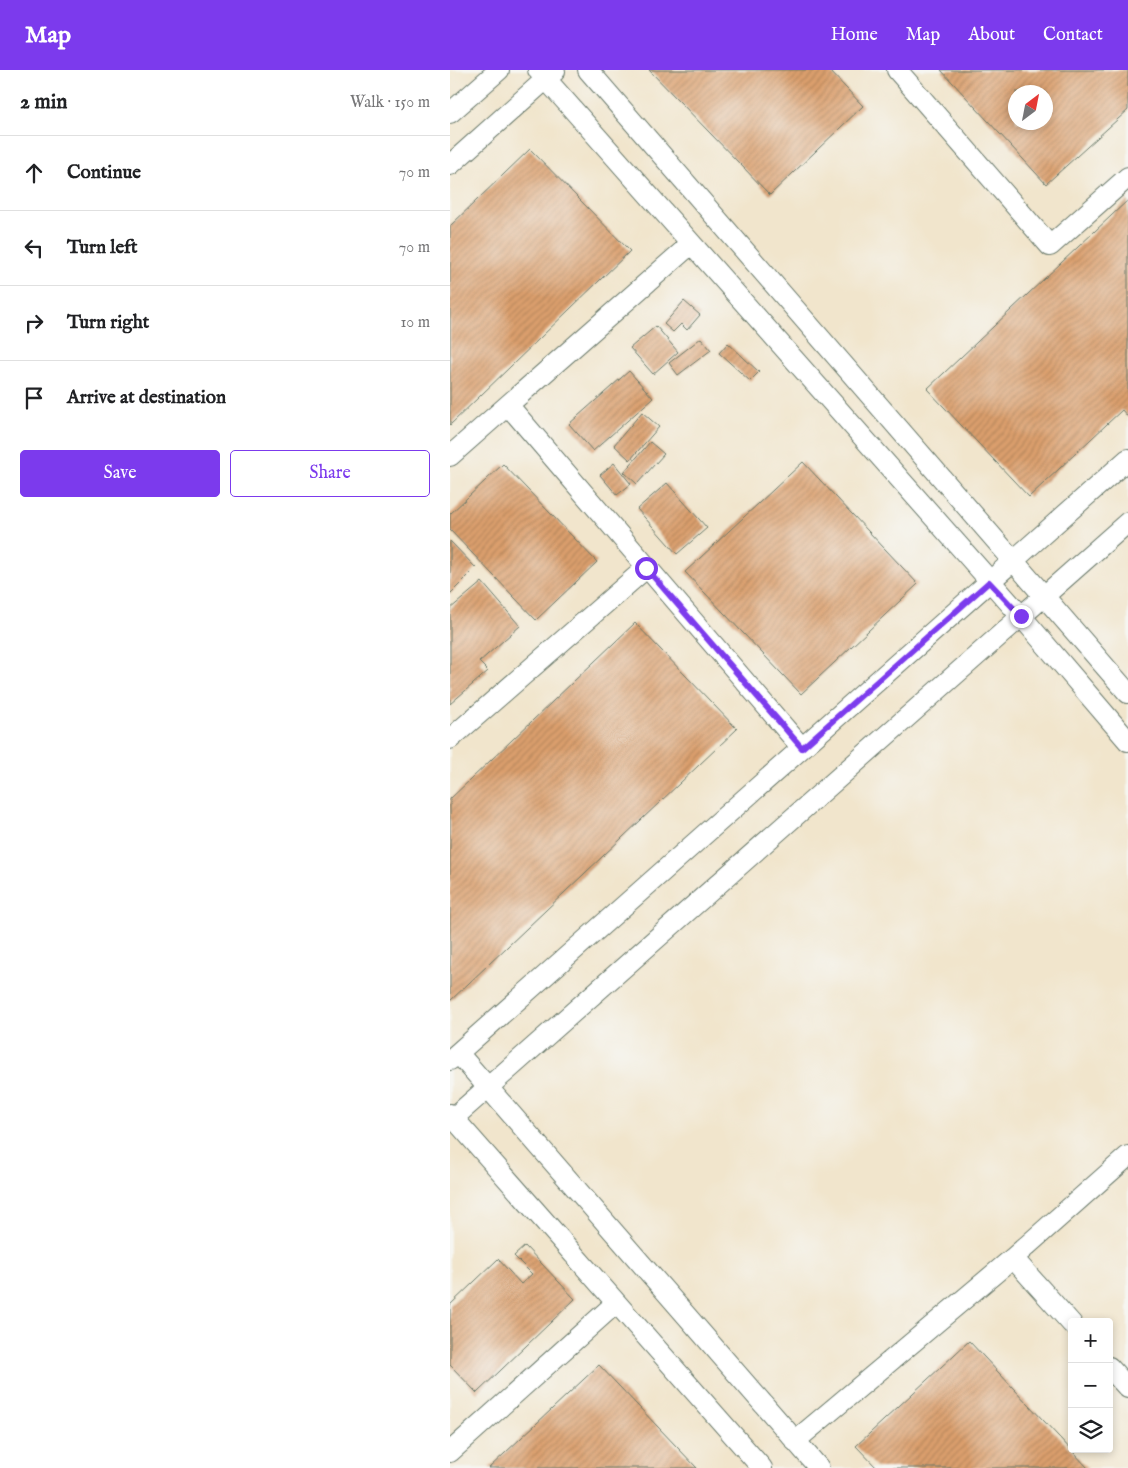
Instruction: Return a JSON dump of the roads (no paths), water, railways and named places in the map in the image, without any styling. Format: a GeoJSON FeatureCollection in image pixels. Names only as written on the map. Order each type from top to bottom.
{"type":"FeatureCollection","features":[{"type":"Feature","properties":{"kind":"street"},"geometry":{"type":"LineString","coordinates":[[450,113],[499,70]]}},
{"type":"Feature","properties":{"kind":"street"},"geometry":{"type":"LineString","coordinates":[[588,70],[1128,693]]}},
{"type":"Feature","properties":{"kind":"street"},"geometry":{"type":"LineString","coordinates":[[897,70],[1050,246],[1128,177]]}},
{"type":"Feature","properties":{"kind":"street"},"geometry":{"type":"LineString","coordinates":[[450,165],[547,73],[691,244],[1021,616],[1128,741]]}},
{"type":"Feature","properties":{"kind":"street"},"geometry":{"type":"LineString","coordinates":[[450,456],[691,244]]}},
{"type":"Feature","properties":{"kind":"street"},"geometry":{"type":"LineString","coordinates":[[508,405],[802,748]]}},
{"type":"Feature","properties":{"kind":"street"},"geometry":{"type":"LineString","coordinates":[[819,1468],[488,1087],[454,1057],[1128,458]]}},
{"type":"Feature","properties":{"kind":"street"},"geometry":{"type":"LineString","coordinates":[[762,1468],[451,1118],[1128,522]]}},
{"type":"Feature","properties":{"kind":"street"},"geometry":{"type":"LineString","coordinates":[[450,739],[646,568]]}},
{"type":"Feature","properties":{"kind":"street"},"geometry":{"type":"LineString","coordinates":[[795,1441],[1013,1258],[1128,1156]]}},
{"type":"Feature","properties":{"kind":"street"},"geometry":{"type":"LineString","coordinates":[[1013,1258],[1068,1320]]}},
{"type":"Feature","properties":{"kind":"street"},"geometry":{"type":"LineString","coordinates":[[450,1452],[616,1303]]}},
{"type":"Feature","properties":{"kind":"street"},"geometry":{"type":"LineString","coordinates":[[1113,1371],[1128,1388]]}}]}
